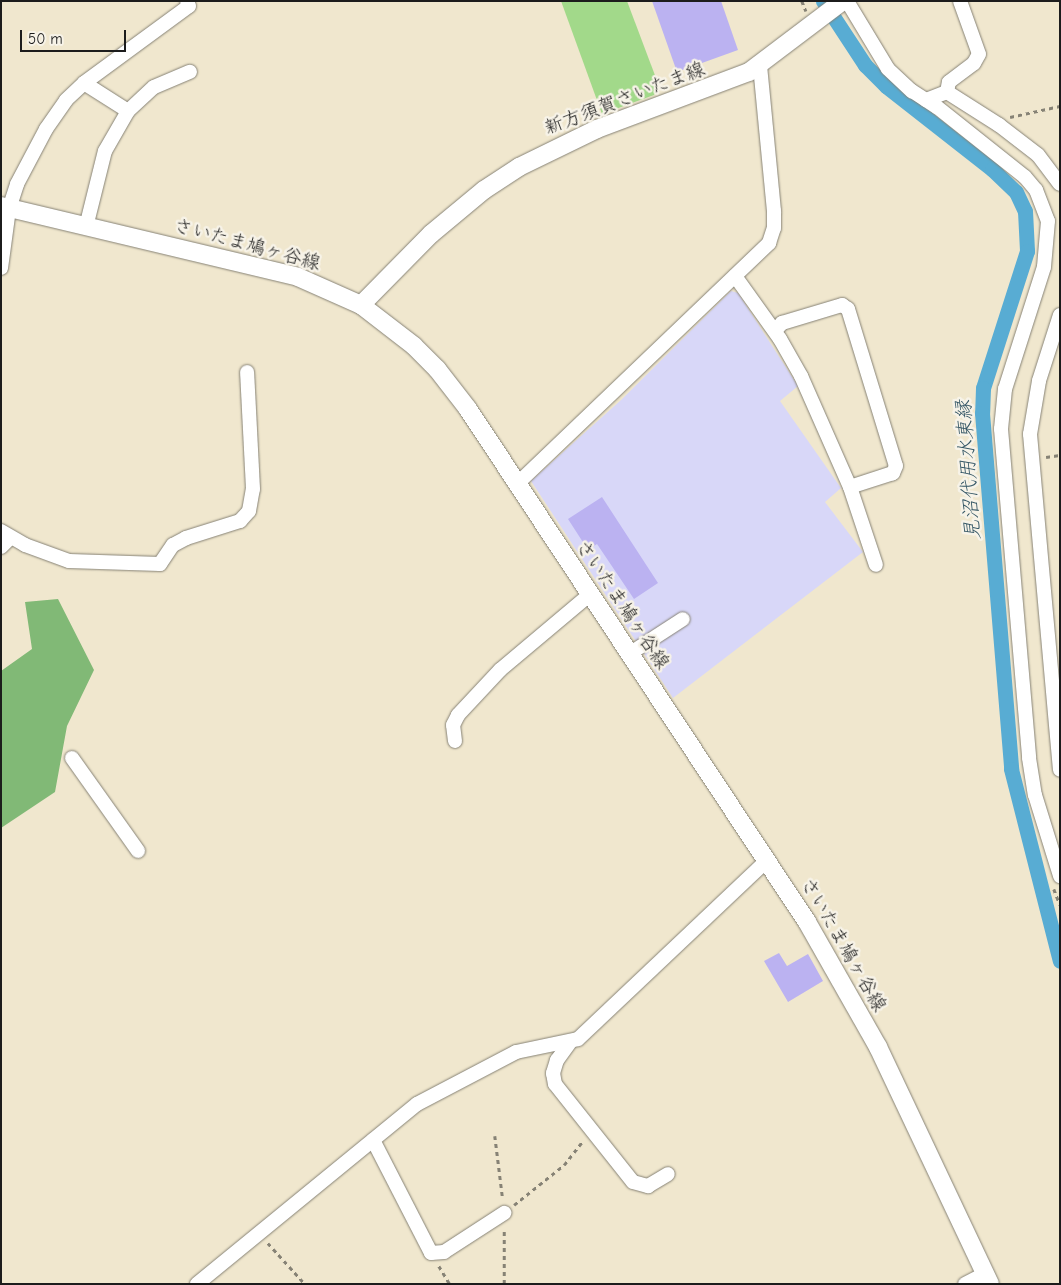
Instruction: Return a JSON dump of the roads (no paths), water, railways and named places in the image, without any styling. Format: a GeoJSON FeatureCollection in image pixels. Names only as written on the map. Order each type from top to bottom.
{"type":"FeatureCollection","features":[{"type":"Feature","properties":{"kind":"main road","name":"新方須賀さいたま線"},"geometry":{"type":"LineString","coordinates":[[361,305],[431,234],[484,190],[519,167],[597,129],[712,88],[760,65],[844,2]]}},
{"type":"Feature","properties":{"kind":"main road","name":"さいたま鳩ヶ谷線"},"geometry":{"type":"LineString","coordinates":[[5,207],[298,278],[361,305],[414,346],[437,369],[468,409],[812,931],[878,1047],[987,1279]]}},
{"type":"Feature","properties":{"kind":"street"},"geometry":{"type":"LineString","coordinates":[[1,268],[5,207],[46,129],[66,100],[84,83],[189,6],[188,1]]}},
{"type":"Feature","properties":{"kind":"street"},"geometry":{"type":"LineString","coordinates":[[946,92],[949,82],[974,63],[979,54],[960,1]]}},
{"type":"Feature","properties":{"kind":"street"},"geometry":{"type":"LineString","coordinates":[[844,2],[888,69],[1025,177],[1036,190],[1048,221],[1044,266],[1005,389],[1001,429],[1029,758],[1035,795],[1060,876]]}},
{"type":"Feature","properties":{"kind":"street"},"geometry":{"type":"LineString","coordinates":[[517,484],[769,243],[774,228],[760,65]]}},
{"type":"Feature","properties":{"kind":"street"},"geometry":{"type":"LineString","coordinates":[[86,227],[105,151],[128,110],[154,87],[190,72]]}},
{"type":"Feature","properties":{"kind":"street"},"geometry":{"type":"LineString","coordinates":[[84,83],[128,110]]}},
{"type":"Feature","properties":{"kind":"street"},"geometry":{"type":"LineString","coordinates":[[926,100],[946,92]]}},
{"type":"Feature","properties":{"kind":"street"},"geometry":{"type":"LineString","coordinates":[[946,92],[999,125],[1038,155],[1060,184]]}},
{"type":"Feature","properties":{"kind":"street"},"geometry":{"type":"LineString","coordinates":[[735,276],[775,331],[801,376],[850,487],[876,565]]}},
{"type":"Feature","properties":{"kind":"street"},"geometry":{"type":"LineString","coordinates":[[775,331],[782,323],[842,306],[848,308],[896,466],[893,473],[850,487]]}},
{"type":"Feature","properties":{"kind":"street"},"geometry":{"type":"LineString","coordinates":[[1060,314],[1038,381],[1030,434],[1060,770]]}},
{"type":"Feature","properties":{"kind":"street"},"geometry":{"type":"LineString","coordinates":[[4,539],[69,561],[160,564],[173,545],[186,538],[240,521],[249,511],[253,489],[247,372]]}},
{"type":"Feature","properties":{"kind":"street"},"geometry":{"type":"LineString","coordinates":[[455,741],[453,725],[458,715],[500,670],[589,595]]}},
{"type":"Feature","properties":{"kind":"street"},"geometry":{"type":"LineString","coordinates":[[629,654],[683,619]]}},
{"type":"Feature","properties":{"kind":"street"},"geometry":{"type":"LineString","coordinates":[[72,758],[138,852]]}},
{"type":"Feature","properties":{"kind":"street"},"geometry":{"type":"LineString","coordinates":[[197,1284],[260,1235],[417,1104],[516,1052],[578,1039],[767,860]]}},
{"type":"Feature","properties":{"kind":"street"},"geometry":{"type":"LineString","coordinates":[[571,1041],[557,1060],[553,1073],[555,1084],[633,1182],[648,1186],[668,1174]]}},
{"type":"Feature","properties":{"kind":"street"},"geometry":{"type":"LineString","coordinates":[[373,1140],[431,1253],[444,1252],[504,1213]]}},
{"type":"Feature","properties":{"kind":"street"},"geometry":{"type":"LineString","coordinates":[[965,1284],[987,1279]]}},
{"type":"Feature","properties":{"kind":"waterway","name":"見沼代用水東縁"},"geometry":{"type":"LineString","coordinates":[[823,1],[865,65],[886,86],[992,169],[1016,192],[1025,211],[1027,251],[983,388],[982,413],[1011,769],[1060,961]]}}]}
